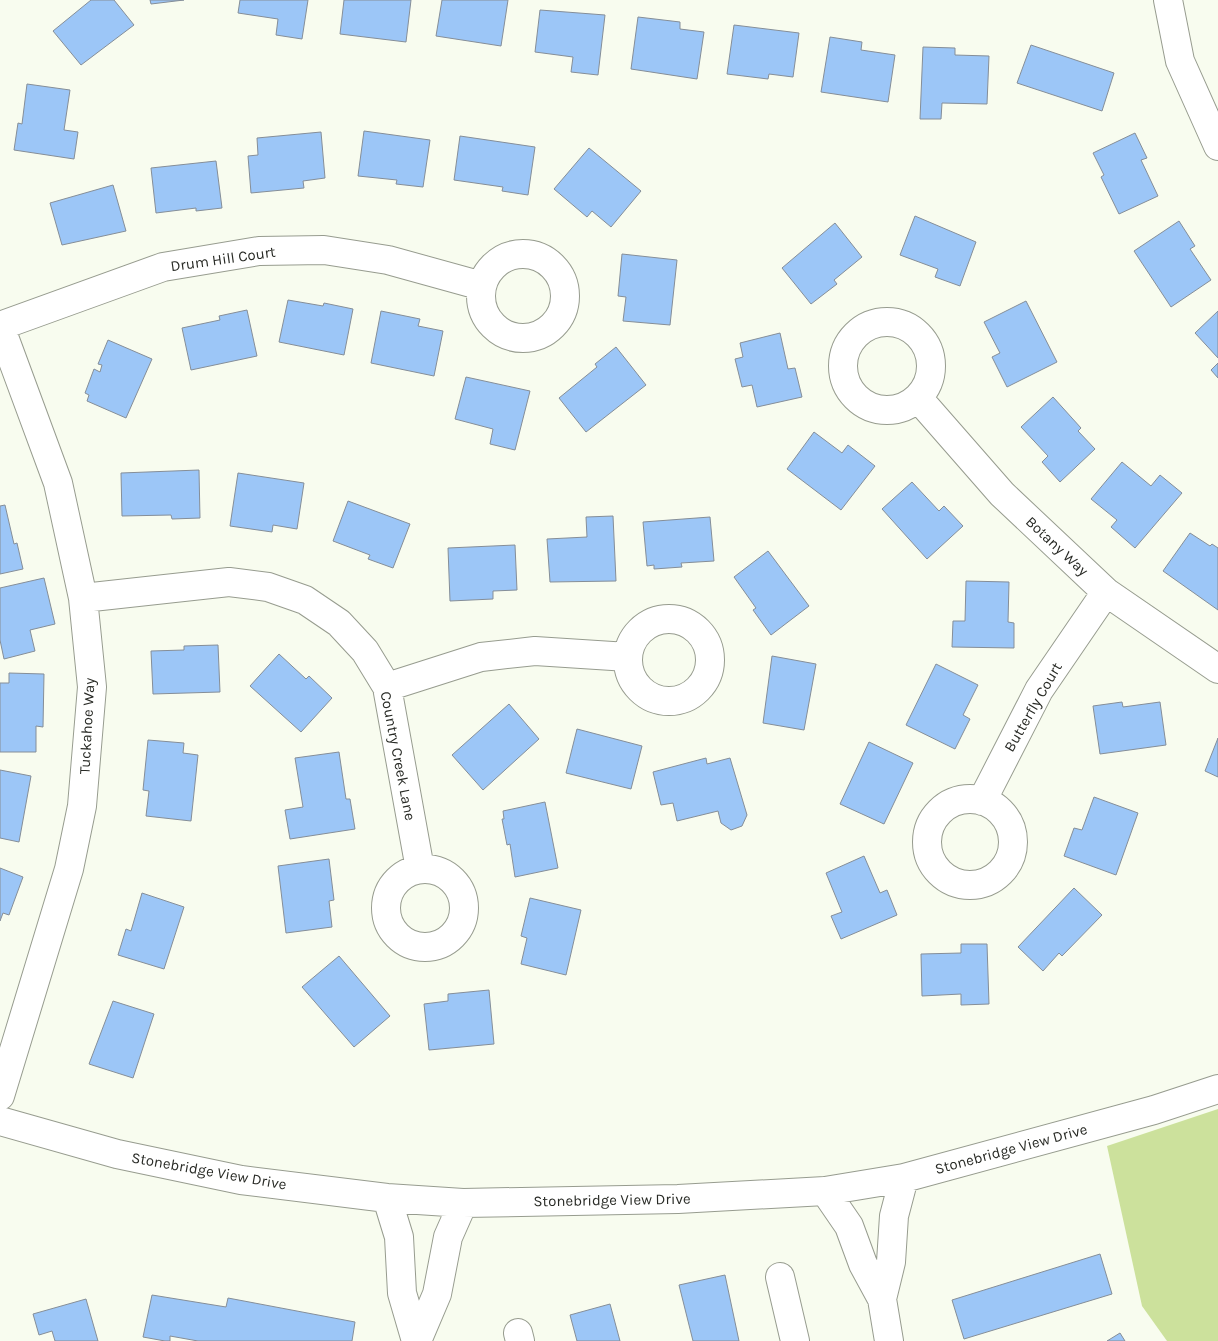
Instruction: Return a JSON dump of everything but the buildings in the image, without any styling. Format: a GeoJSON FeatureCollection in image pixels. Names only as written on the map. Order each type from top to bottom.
{"type":"FeatureCollection","features":[{"type":"Feature","properties":{"kind":"street"},"geometry":{"type":"LineString","coordinates":[[1168,0],[1180,61],[1218,146]]}},
{"type":"Feature","properties":{"kind":"street","name":"Drum Hill Court"},"geometry":{"type":"LineString","coordinates":[[0,326],[163,266],[259,250],[324,250],[378,259],[482,286]]}},
{"type":"Feature","properties":{"kind":"street","name":"Tuckahoe Way"},"geometry":{"type":"LineString","coordinates":[[0,326],[58,483],[83,598],[92,687],[82,806],[69,869],[0,1096]]}},
{"type":"Feature","properties":{"kind":"street","name":"Botany Way"},"geometry":{"type":"LineString","coordinates":[[918,398],[1002,494],[1106,592],[1218,669]]}},
{"type":"Feature","properties":{"kind":"street","name":"Country Creek Lane"},"geometry":{"type":"LineString","coordinates":[[83,598],[229,582],[268,587],[305,600],[339,623],[365,652],[387,687],[420,869]]}},
{"type":"Feature","properties":{"kind":"street","name":"Butterfly Court"},"geometry":{"type":"LineString","coordinates":[[982,801],[1039,690],[1106,592]]}},
{"type":"Feature","properties":{"kind":"street"},"geometry":{"type":"LineString","coordinates":[[387,687],[481,657],[535,651],[628,657]]}},
{"type":"Feature","properties":{"kind":"street","name":"Stonebridge View Drive"},"geometry":{"type":"LineString","coordinates":[[0,1121],[116,1154],[241,1180],[387,1198],[462,1204],[678,1199],[824,1191],[904,1178],[1154,1110],[1218,1090]]}},
{"type":"Feature","properties":{"kind":"street"},"geometry":{"type":"LineString","coordinates":[[882,1298],[891,1262],[894,1216],[904,1178]]}},
{"type":"Feature","properties":{"kind":"street"},"geometry":{"type":"LineString","coordinates":[[824,1191],[849,1226],[863,1264],[882,1298],[889,1341]]}},
{"type":"Feature","properties":{"kind":"street"},"geometry":{"type":"LineString","coordinates":[[387,1198],[399,1237],[402,1293],[417,1341]]}},
{"type":"Feature","properties":{"kind":"street"},"geometry":{"type":"LineString","coordinates":[[417,1341],[437,1294],[448,1238],[462,1204]]}},
{"type":"Feature","properties":{"kind":"street"},"geometry":{"type":"LineString","coordinates":[[780,1277],[795,1341]]}},
{"type":"Feature","properties":{"kind":"green space"},"geometry":{"type":"Polygon","coordinates":[[[1218,1109],[1218,1341],[1167,1341],[1142,1306],[1107,1146],[1218,1109]]]}}]}
